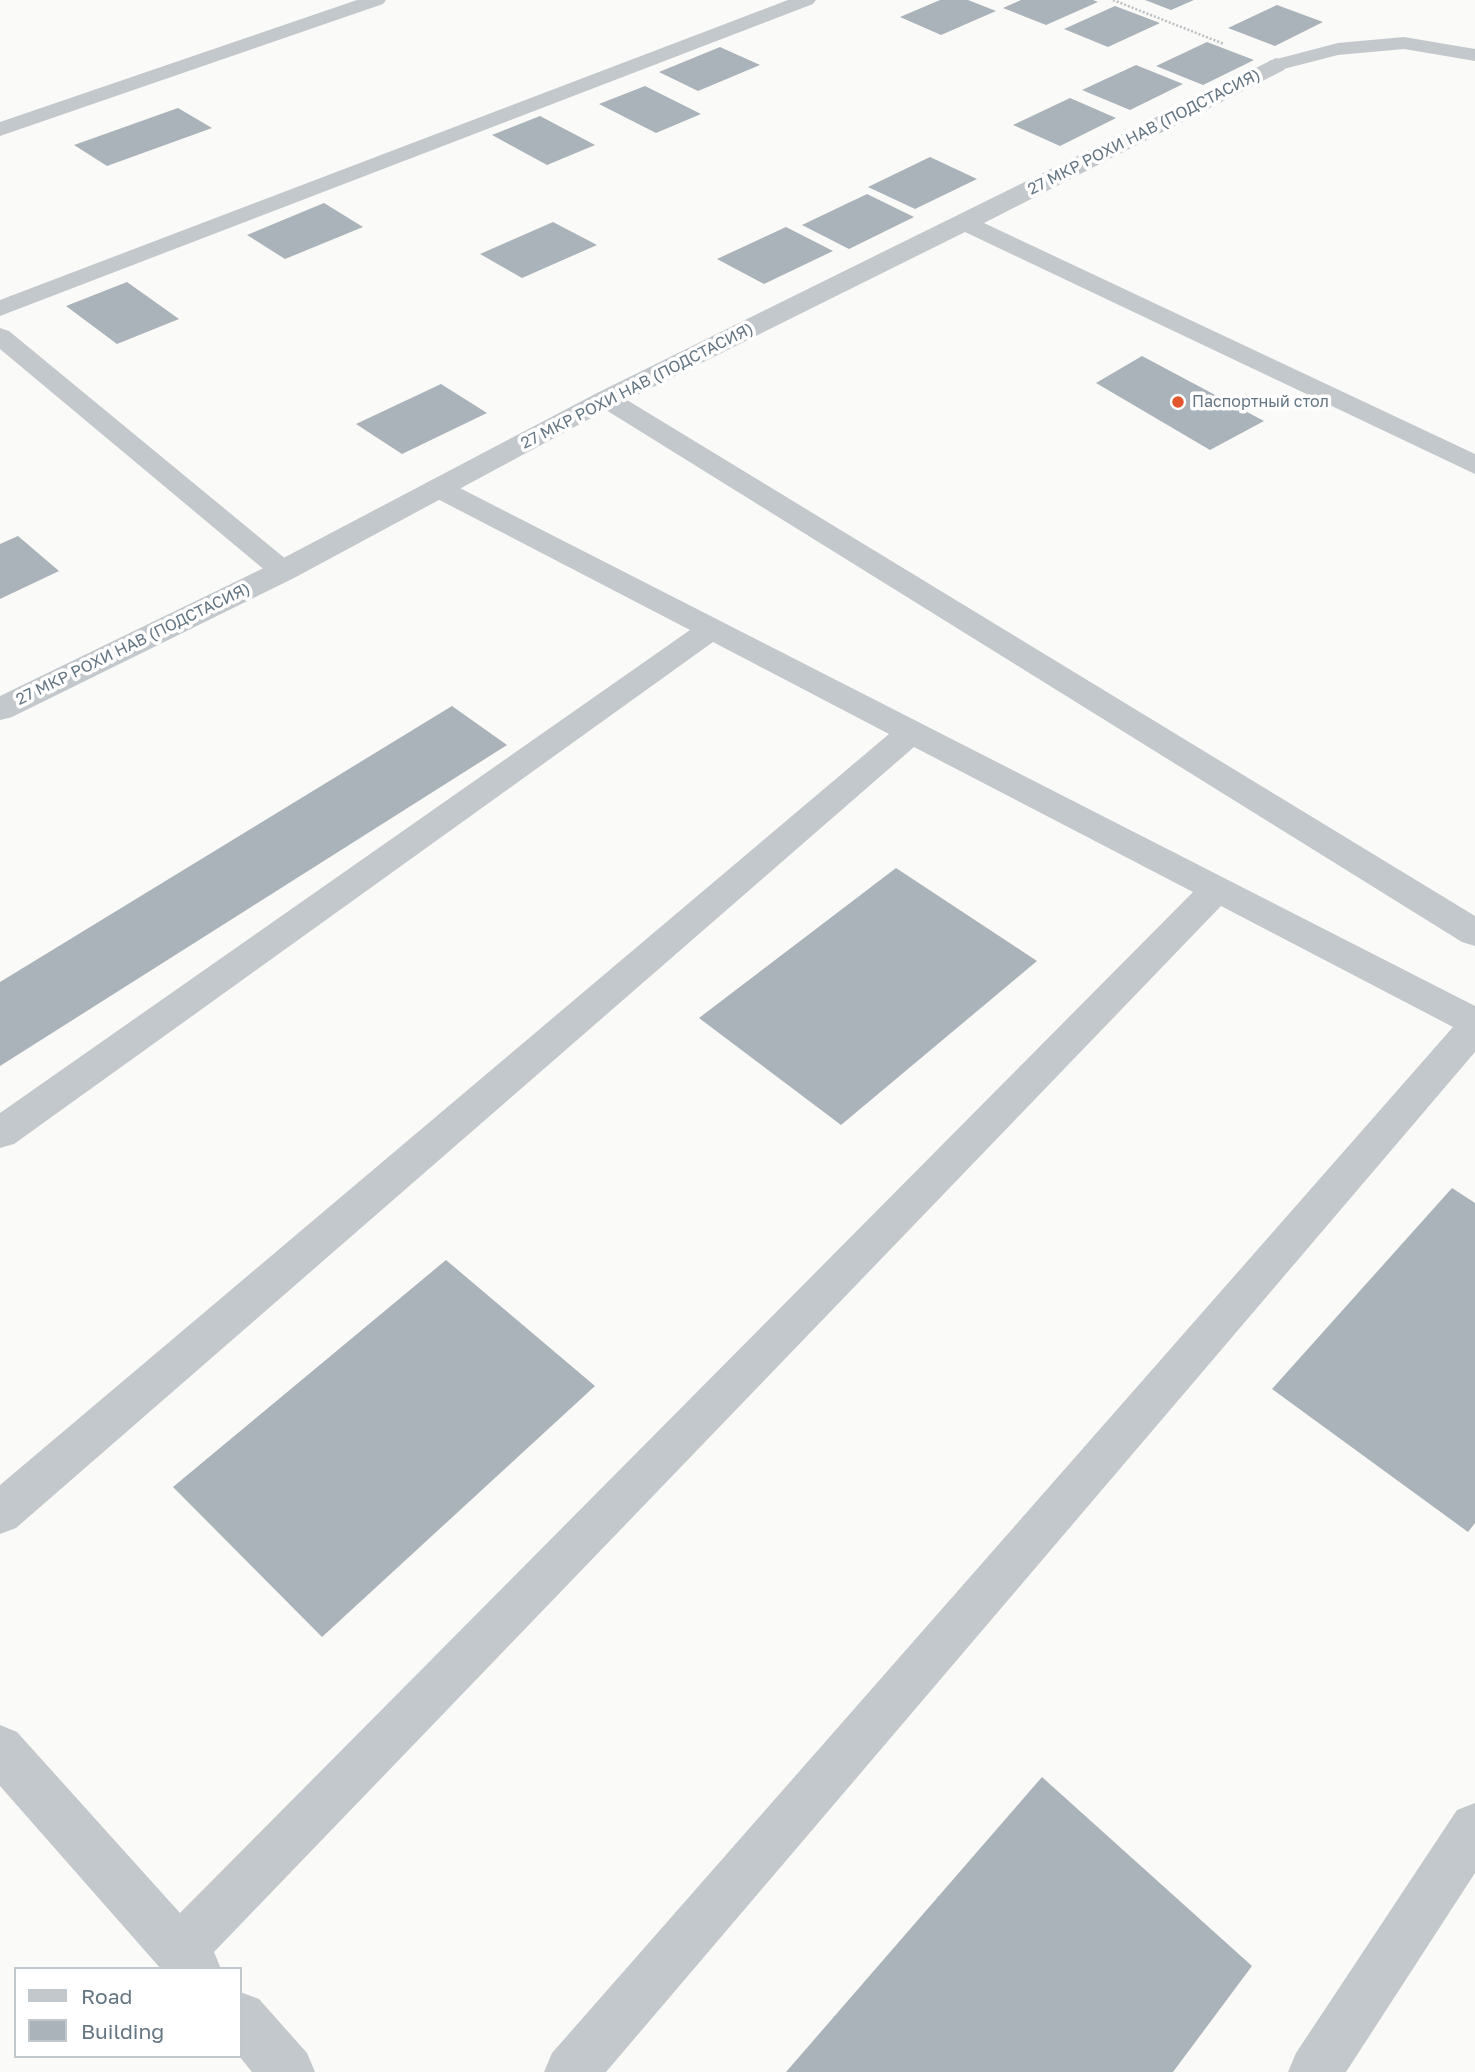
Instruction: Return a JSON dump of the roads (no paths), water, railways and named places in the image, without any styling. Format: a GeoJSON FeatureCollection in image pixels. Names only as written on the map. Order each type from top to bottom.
{"type":"FeatureCollection","features":[{"type":"Feature","properties":{"kind":"street","name":"27 МКР РОХИ НАВ (ПОДСТАСИЯ)"},"geometry":{"type":"LineString","coordinates":[[0,709],[283,571],[607,399],[965,223],[1276,65]]}},
{"type":"Feature","properties":{"kind":"street"},"geometry":{"type":"LineString","coordinates":[[965,223],[1475,465]]}},
{"type":"Feature","properties":{"kind":"street"},"geometry":{"type":"LineString","coordinates":[[607,399],[1475,933]]}},
{"type":"Feature","properties":{"kind":"lane"},"geometry":{"type":"LineString","coordinates":[[0,129],[376,0]]}},
{"type":"Feature","properties":{"kind":"lane"},"geometry":{"type":"LineString","coordinates":[[0,309],[806,0]]}},
{"type":"Feature","properties":{"kind":"lane"},"geometry":{"type":"LineString","coordinates":[[1276,65],[1338,49],[1404,44],[1475,55]]}},
{"type":"Feature","properties":{"kind":"lane"},"geometry":{"type":"LineString","coordinates":[[0,336],[283,571]]}},
{"type":"Feature","properties":{"kind":"lane"},"geometry":{"type":"LineString","coordinates":[[438,488],[1475,1024],[570,2072]]}},
{"type":"Feature","properties":{"kind":"lane"},"geometry":{"type":"LineString","coordinates":[[0,1133],[711,629]]}},
{"type":"Feature","properties":{"kind":"lane"},"geometry":{"type":"LineString","coordinates":[[0,1513],[911,732]]}},
{"type":"Feature","properties":{"kind":"lane"},"geometry":{"type":"LineString","coordinates":[[0,1749],[188,1960],[1217,889]]}},
{"type":"Feature","properties":{"kind":"lane"},"geometry":{"type":"LineString","coordinates":[[1315,2072],[1475,1828]]}},
{"type":"Feature","properties":{"kind":"lane"},"geometry":{"type":"LineString","coordinates":[[242,2020],[288,2072]]}},
{"type":"Feature","properties":{"kind":"place","name":"Паспортный стол"},"geometry":{"type":"Point","coordinates":[1178,402]}}]}
